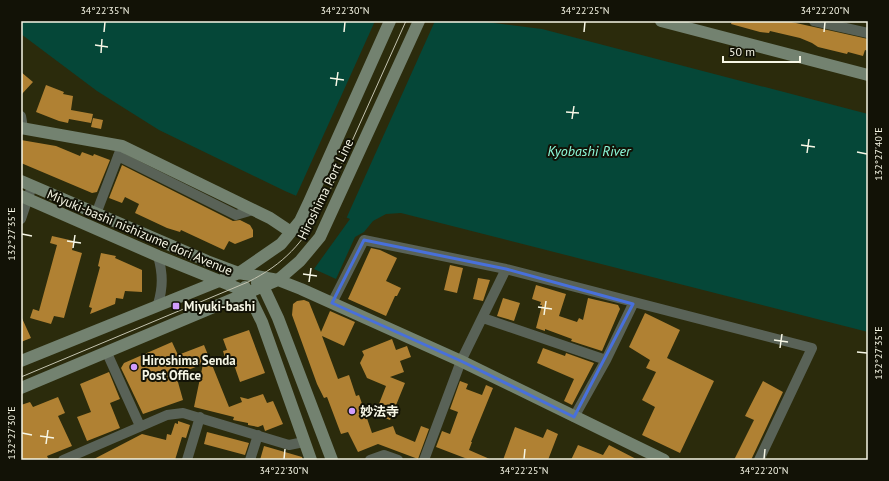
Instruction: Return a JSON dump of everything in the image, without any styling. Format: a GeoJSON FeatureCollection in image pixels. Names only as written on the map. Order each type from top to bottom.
{"type":"FeatureCollection","features":[{"type":"Feature","properties":{"kind":"street","name":"Hiroshima Port Line"},"geometry":{"type":"LineString","coordinates":[[21,361],[158,304],[239,273],[280,244],[291,232],[309,202],[390,21]]}},
{"type":"Feature","properties":{"kind":"street","name":"Hiroshima Port Line"},"geometry":{"type":"LineString","coordinates":[[21,388],[278,280],[310,251],[320,236],[419,21]]}},
{"type":"Feature","properties":{"kind":"street"},"geometry":{"type":"LineString","coordinates":[[661,21],[868,75]]}},
{"type":"Feature","properties":{"kind":"street"},"geometry":{"type":"LineString","coordinates":[[814,21],[868,33]]}},
{"type":"Feature","properties":{"kind":"street"},"geometry":{"type":"LineString","coordinates":[[21,116],[22,128],[120,151],[253,210],[291,232]]}},
{"type":"Feature","properties":{"kind":"street"},"geometry":{"type":"LineString","coordinates":[[96,214],[120,151]]}},
{"type":"Feature","properties":{"kind":"street"},"geometry":{"type":"LineString","coordinates":[[21,219],[26,183]]}},
{"type":"Feature","properties":{"kind":"street","name":"Miyuki-bashi nishizume dori Avenue"},"geometry":{"type":"LineString","coordinates":[[26,183],[207,261],[239,273]]}},
{"type":"Feature","properties":{"kind":"street","name":"Miyuki-bashi nishizume dori Avenue"},"geometry":{"type":"LineString","coordinates":[[24,197],[158,256],[247,292]]}},
{"type":"Feature","properties":{"kind":"street"},"geometry":{"type":"LineString","coordinates":[[332,303],[364,240],[506,270],[633,304],[812,348],[759,460]]}},
{"type":"Feature","properties":{"kind":"street"},"geometry":{"type":"LineString","coordinates":[[158,256],[162,272],[163,288],[158,304]]}},
{"type":"Feature","properties":{"kind":"street"},"geometry":{"type":"LineString","coordinates":[[424,460],[461,360],[506,270]]}},
{"type":"Feature","properties":{"kind":"street"},"geometry":{"type":"LineString","coordinates":[[239,273],[278,280],[332,303],[461,360],[661,459]]}},
{"type":"Feature","properties":{"kind":"street"},"geometry":{"type":"LineString","coordinates":[[239,273],[263,286],[278,318],[332,460]]}},
{"type":"Feature","properties":{"kind":"street"},"geometry":{"type":"LineString","coordinates":[[239,273],[262,322],[311,460]]}},
{"type":"Feature","properties":{"kind":"street"},"geometry":{"type":"LineString","coordinates":[[574,417],[606,360],[633,304]]}},
{"type":"Feature","properties":{"kind":"street"},"geometry":{"type":"LineString","coordinates":[[483,318],[606,360]]}},
{"type":"Feature","properties":{"kind":"street"},"geometry":{"type":"LineString","coordinates":[[107,353],[140,426]]}},
{"type":"Feature","properties":{"kind":"street"},"geometry":{"type":"LineString","coordinates":[[63,460],[167,415],[184,413],[289,445],[304,442]]}},
{"type":"Feature","properties":{"kind":"street"},"geometry":{"type":"LineString","coordinates":[[186,460],[200,417]]}},
{"type":"Feature","properties":{"kind":"street"},"geometry":{"type":"LineString","coordinates":[[250,460],[258,435]]}},
{"type":"Feature","properties":{"kind":"street"},"geometry":{"type":"LineString","coordinates":[[370,460],[384,455],[398,460]]}},
{"type":"Feature","properties":{"kind":"highlighted area"},"geometry":{"type":"Polygon","coordinates":[[[364,240],[506,269],[633,304],[574,417],[461,361],[332,303],[364,240]]]}},
{"type":"Feature","properties":{"kind":"water","name":"Kyobashi River"},"geometry":{"type":"Polygon","coordinates":[[[21,21],[478,21],[542,29],[868,114],[868,332],[401,213],[386,214],[373,221],[364,232],[355,237],[336,279],[314,269],[350,219],[285,191],[159,130],[97,91],[21,34],[21,21]]]}},
{"type":"Feature","properties":{"kind":"pier"},"geometry":{"type":"Polygon","coordinates":[[[375,21],[435,21],[346,219],[296,196],[375,21]]]}},
{"type":"Feature","properties":{"kind":"building"},"geometry":{"type":"Polygon","coordinates":[[[732,21],[787,21],[868,39],[868,51],[865,50],[863,56],[848,52],[847,54],[818,47],[800,38],[770,31],[769,33],[760,32],[731,24],[732,21]]]}},
{"type":"Feature","properties":{"kind":"building"},"geometry":{"type":"Polygon","coordinates":[[[21,72],[33,82],[21,95],[21,72]]]}},
{"type":"Feature","properties":{"kind":"building"},"geometry":{"type":"Polygon","coordinates":[[[46,85],[64,92],[63,94],[73,96],[71,110],[93,114],[91,123],[69,119],[68,123],[36,112],[46,85]]]}},
{"type":"Feature","properties":{"kind":"building"},"geometry":{"type":"Polygon","coordinates":[[[93,118],[103,120],[101,129],[91,127],[93,118]]]}},
{"type":"Feature","properties":{"kind":"building"},"geometry":{"type":"Polygon","coordinates":[[[21,140],[56,146],[80,156],[82,152],[93,156],[94,154],[110,160],[97,192],[92,193],[21,163],[21,140]]]}},
{"type":"Feature","properties":{"kind":"building"},"geometry":{"type":"Polygon","coordinates":[[[122,165],[233,221],[240,220],[250,225],[253,230],[253,237],[235,244],[229,241],[224,250],[181,230],[180,232],[167,228],[135,213],[139,204],[125,197],[122,203],[109,198],[122,165]]]}},
{"type":"Feature","properties":{"kind":"building"},"geometry":{"type":"Polygon","coordinates":[[[52,236],[74,241],[72,250],[82,253],[64,318],[54,316],[51,324],[30,318],[33,309],[39,311],[57,245],[50,243],[52,236]]]}},
{"type":"Feature","properties":{"kind":"building"},"geometry":{"type":"Polygon","coordinates":[[[371,248],[380,250],[397,258],[386,281],[401,288],[397,296],[395,296],[386,316],[348,299],[371,248]]]}},
{"type":"Feature","properties":{"kind":"building"},"geometry":{"type":"Polygon","coordinates":[[[101,253],[116,256],[115,258],[142,270],[142,292],[125,291],[123,299],[116,298],[115,304],[90,314],[92,308],[89,307],[100,267],[98,266],[101,253]]]}},
{"type":"Feature","properties":{"kind":"building"},"geometry":{"type":"Polygon","coordinates":[[[450,265],[463,268],[457,293],[444,290],[450,265]]]}},
{"type":"Feature","properties":{"kind":"building"},"geometry":{"type":"Polygon","coordinates":[[[478,278],[490,280],[483,301],[473,299],[478,278]]]}},
{"type":"Feature","properties":{"kind":"building"},"geometry":{"type":"Polygon","coordinates":[[[536,285],[566,294],[559,316],[577,322],[579,318],[583,320],[588,298],[618,305],[620,309],[602,351],[571,341],[572,339],[545,329],[545,331],[536,328],[542,305],[540,305],[541,302],[532,299],[536,285]]]}},
{"type":"Feature","properties":{"kind":"building"},"geometry":{"type":"Polygon","coordinates":[[[503,298],[520,303],[514,321],[497,316],[503,298]]]}},
{"type":"Feature","properties":{"kind":"building"},"geometry":{"type":"Polygon","coordinates":[[[304,300],[309,302],[321,332],[330,311],[355,322],[344,346],[322,336],[338,379],[349,375],[356,396],[359,395],[372,433],[393,426],[396,434],[415,442],[421,426],[429,429],[418,459],[378,444],[358,452],[348,432],[341,434],[327,397],[324,398],[317,384],[292,315],[293,304],[297,301],[304,300]]]}},
{"type":"Feature","properties":{"kind":"building"},"geometry":{"type":"Polygon","coordinates":[[[645,313],[680,330],[667,358],[714,381],[680,453],[642,435],[655,407],[642,400],[656,372],[646,368],[650,360],[629,347],[645,313]]]}},
{"type":"Feature","properties":{"kind":"building"},"geometry":{"type":"Polygon","coordinates":[[[21,316],[31,338],[21,342],[21,316]]]}},
{"type":"Feature","properties":{"kind":"building"},"geometry":{"type":"Polygon","coordinates":[[[249,330],[265,373],[240,382],[233,362],[227,364],[223,351],[227,350],[223,339],[249,330]]]}},
{"type":"Feature","properties":{"kind":"building"},"geometry":{"type":"Polygon","coordinates":[[[392,339],[396,350],[407,346],[411,357],[400,361],[404,372],[390,377],[405,383],[390,420],[375,414],[386,386],[367,378],[360,363],[364,355],[362,351],[392,339]]]}},
{"type":"Feature","properties":{"kind":"building"},"geometry":{"type":"Polygon","coordinates":[[[172,342],[178,355],[204,345],[229,407],[242,402],[240,397],[248,399],[263,394],[267,403],[273,401],[283,424],[265,431],[263,425],[258,427],[248,425],[248,423],[233,420],[234,417],[194,407],[203,364],[176,375],[183,400],[143,414],[121,368],[124,363],[172,342]]]}},
{"type":"Feature","properties":{"kind":"building"},"geometry":{"type":"Polygon","coordinates":[[[543,348],[565,356],[566,353],[594,363],[572,405],[564,401],[574,379],[537,363],[543,348]]]}},
{"type":"Feature","properties":{"kind":"building"},"geometry":{"type":"Polygon","coordinates":[[[109,372],[120,399],[110,403],[120,428],[87,441],[77,417],[91,412],[80,384],[109,372]]]}},
{"type":"Feature","properties":{"kind":"building"},"geometry":{"type":"Polygon","coordinates":[[[460,381],[468,384],[466,389],[482,395],[486,385],[493,388],[469,450],[492,460],[470,460],[436,447],[442,431],[450,434],[458,412],[450,409],[460,381]]]}},
{"type":"Feature","properties":{"kind":"building"},"geometry":{"type":"Polygon","coordinates":[[[763,381],[783,392],[751,460],[734,460],[754,420],[745,416],[763,381]]]}},
{"type":"Feature","properties":{"kind":"building"},"geometry":{"type":"Polygon","coordinates":[[[58,397],[65,413],[58,416],[72,446],[47,456],[49,460],[21,460],[21,405],[30,402],[33,407],[58,397]]]}},
{"type":"Feature","properties":{"kind":"building"},"geometry":{"type":"Polygon","coordinates":[[[178,421],[190,425],[186,438],[182,437],[175,460],[92,460],[142,434],[166,440],[167,434],[171,435],[175,423],[178,424],[178,421]]]}},
{"type":"Feature","properties":{"kind":"building"},"geometry":{"type":"Polygon","coordinates":[[[515,427],[543,438],[547,429],[558,434],[548,460],[503,460],[515,427]]]}},
{"type":"Feature","properties":{"kind":"building"},"geometry":{"type":"Polygon","coordinates":[[[207,432],[249,443],[245,455],[204,444],[207,432]]]}},
{"type":"Feature","properties":{"kind":"building"},"geometry":{"type":"Polygon","coordinates":[[[578,445],[603,455],[609,445],[638,460],[571,460],[578,445]]]}},
{"type":"Feature","properties":{"kind":"building"},"geometry":{"type":"Polygon","coordinates":[[[264,446],[302,457],[303,460],[260,460],[264,446]]]}},
{"type":"Feature","properties":{"kind":"tram line"},"geometry":{"type":"LineString","coordinates":[[21,377],[248,282],[272,268],[282,260],[300,242],[322,208],[406,21]]}},
{"type":"Feature","properties":{"kind":"place","name":"Miyuki-bashi"},"geometry":{"type":"Point","coordinates":[176,306]}},
{"type":"Feature","properties":{"kind":"place","name":"Hiroshima Senda Post Office"},"geometry":{"type":"Point","coordinates":[134,367]}},
{"type":"Feature","properties":{"kind":"place","name":"妙法寺"},"geometry":{"type":"Point","coordinates":[352,411]}}]}
